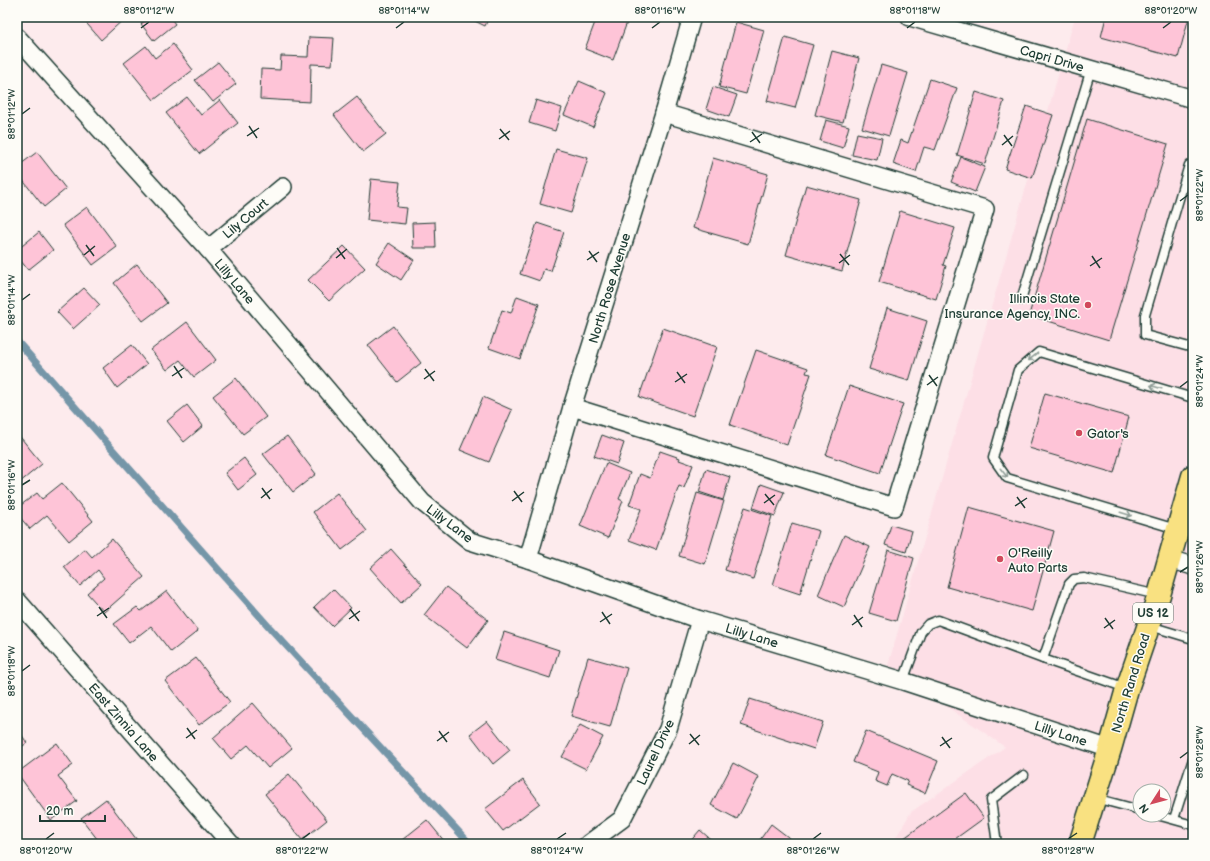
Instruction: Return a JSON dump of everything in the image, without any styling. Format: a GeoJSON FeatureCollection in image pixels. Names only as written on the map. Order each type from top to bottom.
{"type":"FeatureCollection","features":[{"type":"Feature","properties":{"kind":"main road","name":"North Rand Road"},"geometry":{"type":"LineString","coordinates":[[1080,844],[1127,689],[1159,595],[1193,476]]}},
{"type":"Feature","properties":{"kind":"street","name":"North Rose Avenue"},"geometry":{"type":"LineString","coordinates":[[528,558],[572,406],[664,113],[692,17]]}},
{"type":"Feature","properties":{"kind":"street","name":"Capri Drive"},"geometry":{"type":"LineString","coordinates":[[910,17],[1193,99]]}},
{"type":"Feature","properties":{"kind":"street","name":"Lilly Lane"},"geometry":{"type":"LineString","coordinates":[[17,37],[208,249],[422,502],[470,541],[528,558],[700,620],[903,681],[1110,749]]}},
{"type":"Feature","properties":{"kind":"street"},"geometry":{"type":"LineString","coordinates":[[572,406],[894,506],[985,209],[664,113]]}},
{"type":"Feature","properties":{"kind":"street","name":"Lily Court"},"geometry":{"type":"LineString","coordinates":[[208,249],[283,186]]}},
{"type":"Feature","properties":{"kind":"street"},"geometry":{"type":"LineString","coordinates":[[1170,559],[1193,566]]}},
{"type":"Feature","properties":{"kind":"street","name":"East Zinnia Lane"},"geometry":{"type":"LineString","coordinates":[[17,600],[231,844]]}},
{"type":"Feature","properties":{"kind":"street","name":"Laurel Drive"},"geometry":{"type":"LineString","coordinates":[[588,844],[622,819],[668,729],[700,620]]}},
{"type":"Feature","properties":{"kind":"lane"},"geometry":{"type":"LineString","coordinates":[[1021,300],[1091,69]]}},
{"type":"Feature","properties":{"kind":"lane"},"geometry":{"type":"LineString","coordinates":[[1193,163],[1189,165],[1145,315],[1145,335],[1193,348]]}},
{"type":"Feature","properties":{"kind":"lane"},"geometry":{"type":"LineString","coordinates":[[1178,529],[1007,478],[993,458],[1018,370],[1039,352],[1193,398]]}},
{"type":"Feature","properties":{"kind":"lane"},"geometry":{"type":"LineString","coordinates":[[1043,658],[1069,584],[1074,579],[1084,578],[1159,595]]}},
{"type":"Feature","properties":{"kind":"lane"},"geometry":{"type":"LineString","coordinates":[[903,681],[921,632],[928,624],[938,620],[1127,689]]}},
{"type":"Feature","properties":{"kind":"lane"},"geometry":{"type":"LineString","coordinates":[[1148,626],[1193,639]]}},
{"type":"Feature","properties":{"kind":"lane"},"geometry":{"type":"LineString","coordinates":[[1193,759],[1174,820],[1193,825]]}},
{"type":"Feature","properties":{"kind":"lane"},"geometry":{"type":"LineString","coordinates":[[996,844],[991,800],[1024,775]]}},
{"type":"Feature","properties":{"kind":"lane"},"geometry":{"type":"LineString","coordinates":[[1094,798],[1132,808]]}},
{"type":"Feature","properties":{"kind":"shaded area"},"geometry":{"type":"Polygon","coordinates":[[[1075,17],[1193,17],[1193,844],[892,844],[911,812],[1005,747],[917,686],[885,676],[1075,17]]]}},
{"type":"Feature","properties":{"kind":"building"},"geometry":{"type":"Polygon","coordinates":[[[81,17],[124,17],[125,18],[101,40],[81,17]]]}},
{"type":"Feature","properties":{"kind":"building"},"geometry":{"type":"Polygon","coordinates":[[[149,17],[170,17],[175,24],[154,41],[141,24],[149,17]]]}},
{"type":"Feature","properties":{"kind":"building"},"geometry":{"type":"Polygon","coordinates":[[[467,17],[489,17],[485,26],[467,17]]]}},
{"type":"Feature","properties":{"kind":"building"},"geometry":{"type":"Polygon","coordinates":[[[597,17],[629,17],[613,60],[585,49],[597,17]]]}},
{"type":"Feature","properties":{"kind":"building"},"geometry":{"type":"Polygon","coordinates":[[[1106,17],[1189,17],[1178,58],[1101,37],[1106,17]]]}},
{"type":"Feature","properties":{"kind":"building"},"geometry":{"type":"Polygon","coordinates":[[[736,22],[764,30],[746,94],[719,87],[736,22]]]}},
{"type":"Feature","properties":{"kind":"building"},"geometry":{"type":"Polygon","coordinates":[[[309,37],[334,38],[332,65],[311,64],[310,102],[260,99],[261,69],[280,70],[281,56],[308,57],[309,37]]]}},
{"type":"Feature","properties":{"kind":"building"},"geometry":{"type":"Polygon","coordinates":[[[785,37],[813,45],[795,108],[767,101],[785,37]]]}},
{"type":"Feature","properties":{"kind":"building"},"geometry":{"type":"Polygon","coordinates":[[[173,44],[193,70],[154,100],[124,63],[146,46],[155,58],[173,44]]]}},
{"type":"Feature","properties":{"kind":"building"},"geometry":{"type":"Polygon","coordinates":[[[832,51],[859,58],[843,122],[815,115],[832,51]]]}},
{"type":"Feature","properties":{"kind":"building"},"geometry":{"type":"Polygon","coordinates":[[[218,62],[236,84],[213,102],[195,80],[218,62]]]}},
{"type":"Feature","properties":{"kind":"building"},"geometry":{"type":"Polygon","coordinates":[[[881,65],[908,73],[889,136],[862,128],[881,65]]]}},
{"type":"Feature","properties":{"kind":"building"},"geometry":{"type":"Polygon","coordinates":[[[930,79],[957,88],[935,150],[924,147],[916,172],[893,164],[901,140],[908,143],[930,79]]]}},
{"type":"Feature","properties":{"kind":"building"},"geometry":{"type":"Polygon","coordinates":[[[579,81],[607,93],[593,127],[564,115],[579,81]]]}},
{"type":"Feature","properties":{"kind":"building"},"geometry":{"type":"Polygon","coordinates":[[[713,87],[737,95],[729,117],[706,109],[713,87]]]}},
{"type":"Feature","properties":{"kind":"building"},"geometry":{"type":"Polygon","coordinates":[[[976,92],[1004,101],[985,164],[957,155],[976,92]]]}},
{"type":"Feature","properties":{"kind":"building"},"geometry":{"type":"Polygon","coordinates":[[[187,97],[201,115],[220,100],[238,123],[199,154],[166,113],[187,97]]]}},
{"type":"Feature","properties":{"kind":"building"},"geometry":{"type":"Polygon","coordinates":[[[357,97],[386,134],[363,152],[334,115],[357,97]]]}},
{"type":"Feature","properties":{"kind":"building"},"geometry":{"type":"Polygon","coordinates":[[[536,100],[562,108],[555,131],[529,123],[536,100]]]}},
{"type":"Feature","properties":{"kind":"building"},"geometry":{"type":"Polygon","coordinates":[[[1026,106],[1053,115],[1032,178],[1005,169],[1026,106]]]}},
{"type":"Feature","properties":{"kind":"building"},"geometry":{"type":"Polygon","coordinates":[[[1087,119],[1168,144],[1109,340],[1029,315],[1087,119]]]}},
{"type":"Feature","properties":{"kind":"building"},"geometry":{"type":"Polygon","coordinates":[[[826,120],[849,126],[843,148],[820,141],[826,120]]]}},
{"type":"Feature","properties":{"kind":"building"},"geometry":{"type":"Polygon","coordinates":[[[857,133],[882,138],[877,160],[852,155],[857,133]]]}},
{"type":"Feature","properties":{"kind":"building"},"geometry":{"type":"Polygon","coordinates":[[[556,149],[588,158],[571,213],[540,204],[556,149]]]}},
{"type":"Feature","properties":{"kind":"building"},"geometry":{"type":"Polygon","coordinates":[[[37,152],[66,189],[44,207],[17,173],[17,167],[37,152]]]}},
{"type":"Feature","properties":{"kind":"building"},"geometry":{"type":"Polygon","coordinates":[[[961,157],[985,167],[975,192],[951,182],[961,157]]]}},
{"type":"Feature","properties":{"kind":"building"},"geometry":{"type":"Polygon","coordinates":[[[713,158],[768,174],[748,244],[693,228],[713,158]]]}},
{"type":"Feature","properties":{"kind":"building"},"geometry":{"type":"Polygon","coordinates":[[[371,179],[400,182],[397,207],[407,208],[405,224],[367,220],[371,179]]]}},
{"type":"Feature","properties":{"kind":"building"},"geometry":{"type":"Polygon","coordinates":[[[806,185],[861,200],[842,271],[786,255],[806,185]]]}},
{"type":"Feature","properties":{"kind":"building"},"geometry":{"type":"Polygon","coordinates":[[[87,207],[117,247],[93,265],[63,225],[87,207]]]}},
{"type":"Feature","properties":{"kind":"building"},"geometry":{"type":"Polygon","coordinates":[[[900,211],[955,228],[943,265],[946,266],[936,299],[879,282],[900,211]]]}},
{"type":"Feature","properties":{"kind":"building"},"geometry":{"type":"Polygon","coordinates":[[[435,222],[436,248],[413,248],[412,223],[435,222]]]}},
{"type":"Feature","properties":{"kind":"building"},"geometry":{"type":"Polygon","coordinates":[[[537,223],[564,232],[551,271],[544,269],[540,281],[520,274],[537,223]]]}},
{"type":"Feature","properties":{"kind":"building"},"geometry":{"type":"Polygon","coordinates":[[[39,232],[53,250],[28,270],[17,256],[17,250],[39,232]]]}},
{"type":"Feature","properties":{"kind":"building"},"geometry":{"type":"Polygon","coordinates":[[[389,243],[414,260],[401,280],[376,263],[389,243]]]}},
{"type":"Feature","properties":{"kind":"building"},"geometry":{"type":"Polygon","coordinates":[[[344,246],[365,268],[329,301],[308,280],[344,246]]]}},
{"type":"Feature","properties":{"kind":"building"},"geometry":{"type":"Polygon","coordinates":[[[137,264],[167,303],[143,321],[114,283],[137,264]]]}},
{"type":"Feature","properties":{"kind":"building"},"geometry":{"type":"Polygon","coordinates":[[[84,288],[100,305],[73,329],[57,312],[84,288]]]}},
{"type":"Feature","properties":{"kind":"building"},"geometry":{"type":"Polygon","coordinates":[[[517,296],[539,304],[520,359],[489,348],[502,310],[511,313],[517,296]]]}},
{"type":"Feature","properties":{"kind":"building"},"geometry":{"type":"Polygon","coordinates":[[[887,308],[927,321],[909,381],[869,369],[887,308]]]}},
{"type":"Feature","properties":{"kind":"building"},"geometry":{"type":"Polygon","coordinates":[[[187,322],[216,360],[194,377],[180,360],[167,370],[151,350],[187,322]]]}},
{"type":"Feature","properties":{"kind":"building"},"geometry":{"type":"Polygon","coordinates":[[[393,326],[421,363],[397,382],[368,345],[393,326]]]}},
{"type":"Feature","properties":{"kind":"building"},"geometry":{"type":"Polygon","coordinates":[[[663,328],[717,347],[693,416],[639,397],[663,328]]]}},
{"type":"Feature","properties":{"kind":"building"},"geometry":{"type":"Polygon","coordinates":[[[132,345],[147,364],[117,388],[103,368],[132,345]]]}},
{"type":"Feature","properties":{"kind":"building"},"geometry":{"type":"Polygon","coordinates":[[[756,350],[808,368],[806,373],[811,374],[787,445],[730,425],[756,350]]]}},
{"type":"Feature","properties":{"kind":"building"},"geometry":{"type":"Polygon","coordinates":[[[236,378],[266,417],[243,434],[213,396],[236,378]]]}},
{"type":"Feature","properties":{"kind":"building"},"geometry":{"type":"Polygon","coordinates":[[[849,386],[903,404],[880,473],[826,455],[849,386]]]}},
{"type":"Feature","properties":{"kind":"building","name":"Gator's"},"geometry":{"type":"Polygon","coordinates":[[[1045,393],[1129,417],[1114,473],[1029,448],[1045,393]]]}},
{"type":"Feature","properties":{"kind":"building"},"geometry":{"type":"Polygon","coordinates":[[[483,397],[512,410],[489,462],[460,450],[483,397]]]}},
{"type":"Feature","properties":{"kind":"building"},"geometry":{"type":"Polygon","coordinates":[[[187,405],[203,426],[184,442],[167,421],[187,405]]]}},
{"type":"Feature","properties":{"kind":"building"},"geometry":{"type":"Polygon","coordinates":[[[17,433],[42,464],[19,483],[17,481],[17,433]]]}},
{"type":"Feature","properties":{"kind":"building"},"geometry":{"type":"Polygon","coordinates":[[[602,435],[624,443],[617,464],[594,456],[602,435]]]}},
{"type":"Feature","properties":{"kind":"building"},"geometry":{"type":"Polygon","coordinates":[[[287,436],[316,474],[293,492],[263,454],[287,436]]]}},
{"type":"Feature","properties":{"kind":"building"},"geometry":{"type":"Polygon","coordinates":[[[660,451],[680,458],[679,460],[693,465],[684,488],[679,486],[656,550],[629,540],[641,509],[629,505],[640,474],[650,478],[660,451]]]}},
{"type":"Feature","properties":{"kind":"building"},"geometry":{"type":"Polygon","coordinates":[[[244,458],[257,475],[238,490],[225,473],[244,458]]]}},
{"type":"Feature","properties":{"kind":"building"},"geometry":{"type":"Polygon","coordinates":[[[606,463],[630,473],[619,499],[623,501],[608,538],[580,526],[606,463]]]}},
{"type":"Feature","properties":{"kind":"building"},"geometry":{"type":"Polygon","coordinates":[[[706,469],[730,477],[723,500],[699,492],[706,469]]]}},
{"type":"Feature","properties":{"kind":"building"},"geometry":{"type":"Polygon","coordinates":[[[62,483],[93,521],[69,541],[47,515],[30,529],[17,514],[17,508],[37,493],[42,499],[62,483]]]}},
{"type":"Feature","properties":{"kind":"building"},"geometry":{"type":"Polygon","coordinates":[[[761,484],[784,492],[775,516],[753,508],[761,484]]]}},
{"type":"Feature","properties":{"kind":"building"},"geometry":{"type":"Polygon","coordinates":[[[337,493],[367,531],[342,550],[313,512],[337,493]]]}},
{"type":"Feature","properties":{"kind":"building"},"geometry":{"type":"Polygon","coordinates":[[[697,493],[724,501],[705,564],[679,556],[697,493]]]}},
{"type":"Feature","properties":{"kind":"building"},"geometry":{"type":"Polygon","coordinates":[[[745,507],[772,516],[753,579],[725,570],[745,507]]]}},
{"type":"Feature","properties":{"kind":"building","name":"O'Reilly Auto Parts"},"geometry":{"type":"Polygon","coordinates":[[[969,507],[1054,531],[1032,611],[947,587],[969,507]]]}},
{"type":"Feature","properties":{"kind":"building"},"geometry":{"type":"Polygon","coordinates":[[[792,523],[819,531],[800,594],[773,585],[792,523]]]}},
{"type":"Feature","properties":{"kind":"building"},"geometry":{"type":"Polygon","coordinates":[[[891,525],[912,531],[906,552],[885,545],[891,525]]]}},
{"type":"Feature","properties":{"kind":"building"},"geometry":{"type":"Polygon","coordinates":[[[844,535],[870,547],[844,607],[818,595],[844,535]]]}},
{"type":"Feature","properties":{"kind":"building"},"geometry":{"type":"Polygon","coordinates":[[[112,539],[144,577],[104,612],[87,593],[104,578],[98,570],[80,586],[64,567],[85,549],[92,557],[112,539]]]}},
{"type":"Feature","properties":{"kind":"building"},"geometry":{"type":"Polygon","coordinates":[[[391,549],[422,584],[401,603],[370,568],[391,549]]]}},
{"type":"Feature","properties":{"kind":"building"},"geometry":{"type":"Polygon","coordinates":[[[888,550],[914,558],[896,621],[869,613],[888,550]]]}},
{"type":"Feature","properties":{"kind":"building"},"geometry":{"type":"Polygon","coordinates":[[[446,587],[488,620],[467,648],[424,615],[446,587]]]}},
{"type":"Feature","properties":{"kind":"building"},"geometry":{"type":"Polygon","coordinates":[[[333,589],[351,608],[332,626],[314,607],[333,589]]]}},
{"type":"Feature","properties":{"kind":"building"},"geometry":{"type":"Polygon","coordinates":[[[167,591],[198,631],[171,652],[151,626],[129,643],[114,624],[137,607],[141,611],[167,591]]]}},
{"type":"Feature","properties":{"kind":"building"},"geometry":{"type":"Polygon","coordinates":[[[504,632],[559,650],[550,678],[495,660],[504,632]]]}},
{"type":"Feature","properties":{"kind":"building"},"geometry":{"type":"Polygon","coordinates":[[[588,657],[627,668],[610,727],[571,716],[588,657]]]}},
{"type":"Feature","properties":{"kind":"building"},"geometry":{"type":"Polygon","coordinates":[[[196,658],[230,702],[199,725],[165,681],[196,658]]]}},
{"type":"Feature","properties":{"kind":"building"},"geometry":{"type":"Polygon","coordinates":[[[750,699],[823,722],[814,749],[741,725],[750,699]]]}},
{"type":"Feature","properties":{"kind":"building"},"geometry":{"type":"Polygon","coordinates":[[[253,703],[292,748],[268,768],[248,745],[231,759],[213,738],[253,703]]]}},
{"type":"Feature","properties":{"kind":"building"},"geometry":{"type":"Polygon","coordinates":[[[487,721],[510,750],[493,764],[470,734],[487,721]]]}},
{"type":"Feature","properties":{"kind":"building"},"geometry":{"type":"Polygon","coordinates":[[[580,725],[603,737],[586,769],[562,757],[580,725]]]}},
{"type":"Feature","properties":{"kind":"building"},"geometry":{"type":"Polygon","coordinates":[[[17,728],[27,743],[17,750],[17,728]]]}},
{"type":"Feature","properties":{"kind":"building"},"geometry":{"type":"Polygon","coordinates":[[[866,731],[938,761],[925,793],[906,785],[908,781],[892,774],[887,786],[875,781],[878,772],[853,762],[866,731]]]}},
{"type":"Feature","properties":{"kind":"building"},"geometry":{"type":"Polygon","coordinates":[[[57,743],[73,765],[58,776],[77,801],[51,820],[17,773],[57,743]]]}},
{"type":"Feature","properties":{"kind":"building"},"geometry":{"type":"Polygon","coordinates":[[[733,763],[759,777],[737,819],[711,805],[733,763]]]}},
{"type":"Feature","properties":{"kind":"building"},"geometry":{"type":"Polygon","coordinates":[[[289,774],[327,820],[302,840],[265,794],[289,774]]]}},
{"type":"Feature","properties":{"kind":"building"},"geometry":{"type":"Polygon","coordinates":[[[523,780],[540,803],[503,831],[485,809],[523,780]]]}},
{"type":"Feature","properties":{"kind":"building"},"geometry":{"type":"Polygon","coordinates":[[[966,793],[984,818],[948,844],[896,844],[966,793]]]}},
{"type":"Feature","properties":{"kind":"building"},"geometry":{"type":"Polygon","coordinates":[[[106,799],[140,844],[101,844],[81,818],[106,799]]]}},
{"type":"Feature","properties":{"kind":"building"},"geometry":{"type":"Polygon","coordinates":[[[427,820],[445,842],[443,844],[397,844],[427,820]]]}},
{"type":"Feature","properties":{"kind":"building"},"geometry":{"type":"Polygon","coordinates":[[[771,824],[792,840],[790,844],[757,844],[771,824]]]}},
{"type":"Feature","properties":{"kind":"building"},"geometry":{"type":"Polygon","coordinates":[[[700,830],[716,844],[688,844],[700,830]]]}},
{"type":"Feature","properties":{"kind":"waterway"},"geometry":{"type":"LineString","coordinates":[[17,341],[270,628],[470,844]]}},
{"type":"Feature","properties":{"kind":"place","name":"Illinois State Insurance Agency, INC."},"geometry":{"type":"Point","coordinates":[1088,305]}},
{"type":"Feature","properties":{"kind":"place","name":"Gator's"},"geometry":{"type":"Point","coordinates":[1079,433]}},
{"type":"Feature","properties":{"kind":"place","name":"O'Reilly Auto Parts"},"geometry":{"type":"Point","coordinates":[1000,559]}}]}
